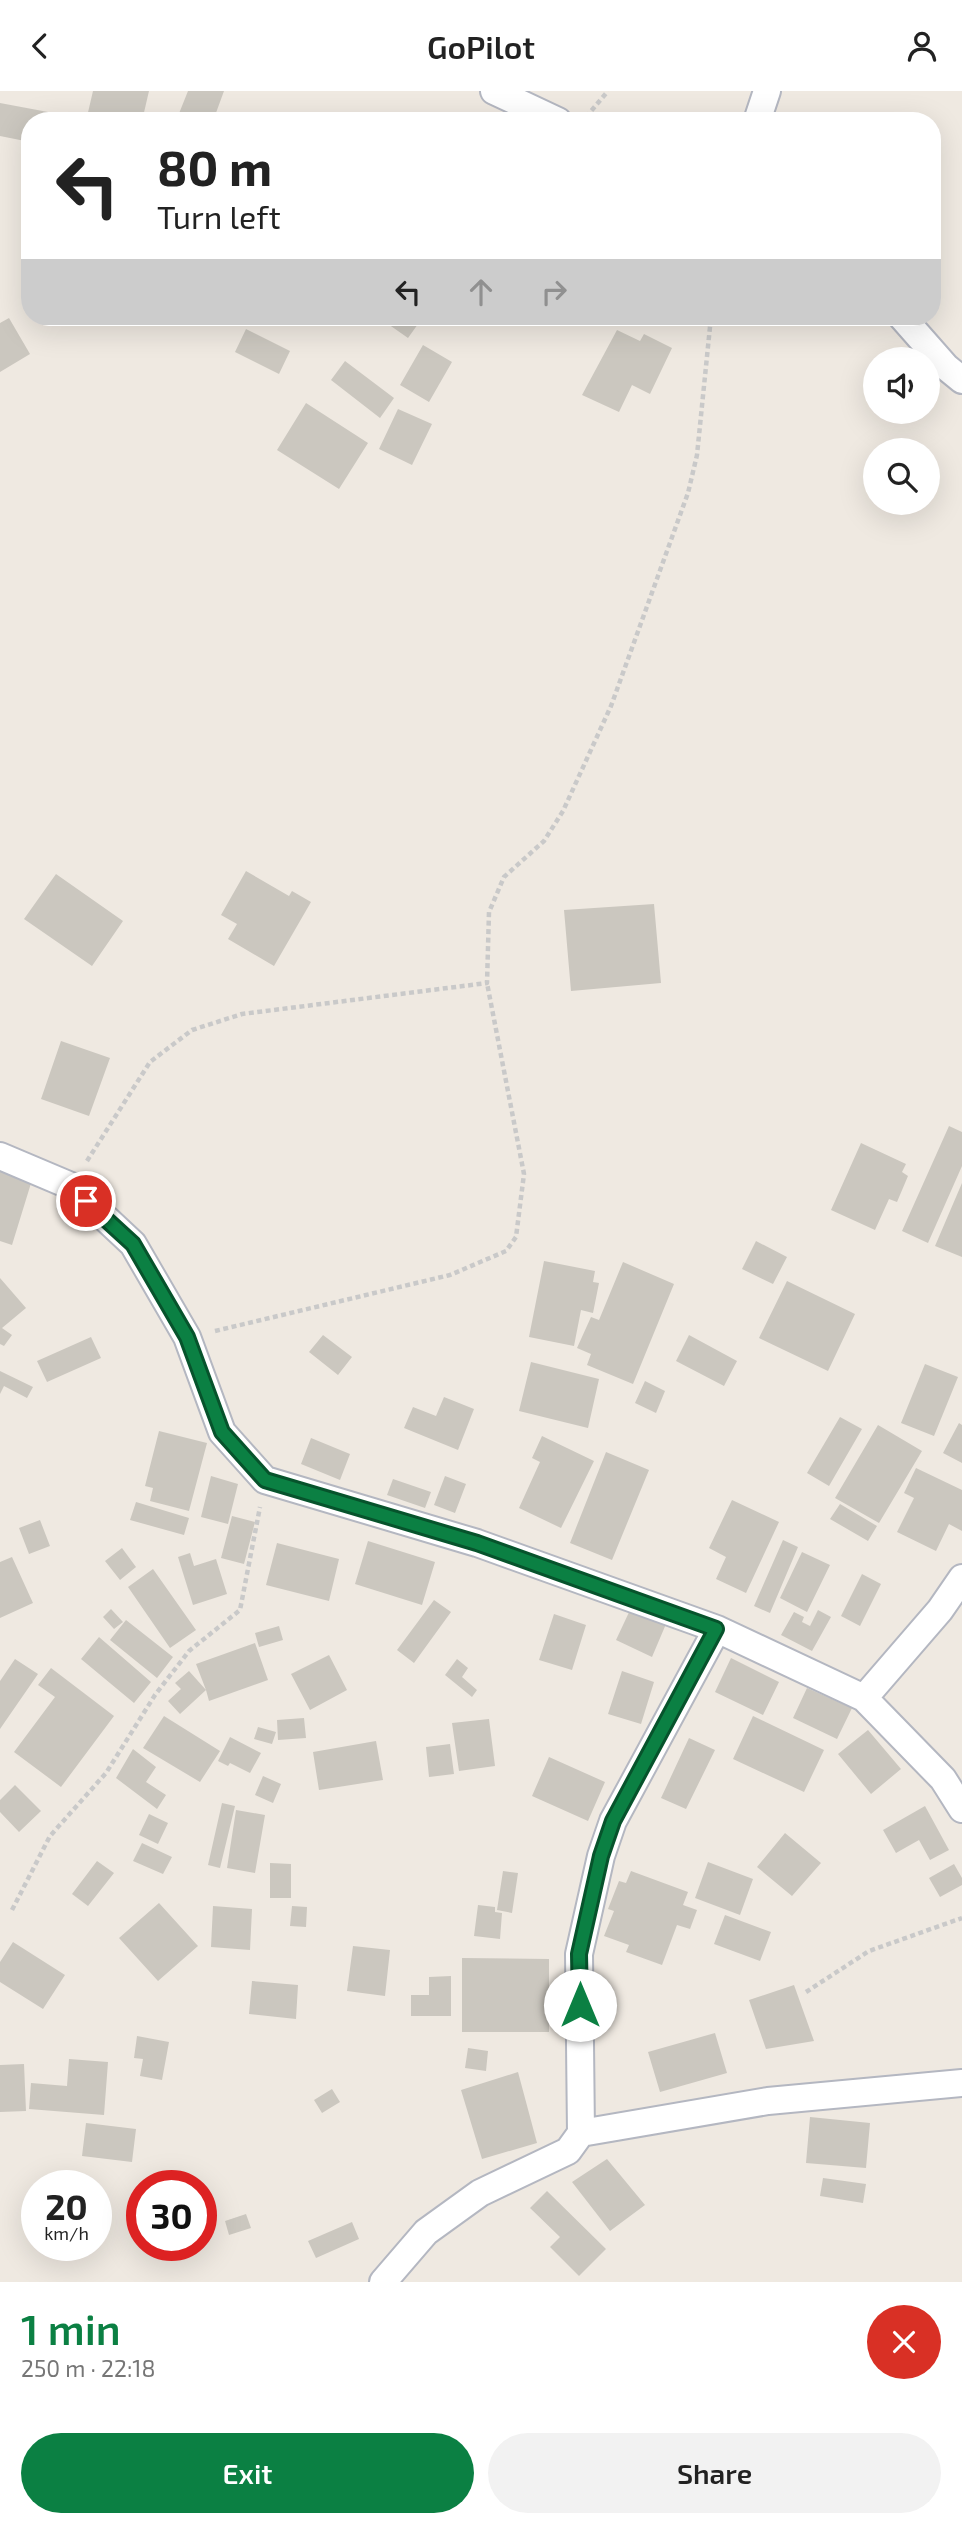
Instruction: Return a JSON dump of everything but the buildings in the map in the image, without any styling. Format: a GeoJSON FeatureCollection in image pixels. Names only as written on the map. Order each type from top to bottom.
{"type":"FeatureCollection","features":[{"type":"Feature","properties":{"kind":"street"},"geometry":{"type":"LineString","coordinates":[[494,91],[539,112]]}},
{"type":"Feature","properties":{"kind":"street"},"geometry":{"type":"LineString","coordinates":[[760,112],[767,91]]}},
{"type":"Feature","properties":{"kind":"street"},"geometry":{"type":"LineString","coordinates":[[910,326],[946,367],[962,380]]}},
{"type":"Feature","properties":{"kind":"street"},"geometry":{"type":"LineString","coordinates":[[0,1156],[71,1186],[133,1244],[187,1337],[222,1432],[265,1480],[477,1543],[716,1629],[864,1698],[943,1779],[962,1809]]}},
{"type":"Feature","properties":{"kind":"street"},"geometry":{"type":"LineString","coordinates":[[864,1698],[940,1610],[962,1578]]}},
{"type":"Feature","properties":{"kind":"street"},"geometry":{"type":"LineString","coordinates":[[383,2282],[426,2232],[480,2193],[568,2151],[581,2133],[579,1954],[601,1856],[613,1821],[716,1629]]}},
{"type":"Feature","properties":{"kind":"street"},"geometry":{"type":"LineString","coordinates":[[581,2133],[768,2101],[962,2083]]}},
{"type":"Feature","properties":{"kind":"path"},"geometry":{"type":"LineString","coordinates":[[590,112],[608,91]]}},
{"type":"Feature","properties":{"kind":"path"},"geometry":{"type":"LineString","coordinates":[[187,1337],[450,1275],[506,1251],[516,1237],[524,1174],[487,983],[489,912],[505,877],[544,841],[563,811],[611,706],[688,493],[697,455],[709,326]]}},
{"type":"Feature","properties":{"kind":"path"},"geometry":{"type":"LineString","coordinates":[[71,1186],[150,1062],[192,1030],[242,1014],[487,983]]}},
{"type":"Feature","properties":{"kind":"path"},"geometry":{"type":"LineString","coordinates":[[12,1910],[50,1836],[106,1773],[155,1695],[189,1651],[240,1611],[265,1480]]}},
{"type":"Feature","properties":{"kind":"path"},"geometry":{"type":"LineString","coordinates":[[806,1992],[869,1951],[962,1918]]}},
{"type":"Feature","properties":{"kind":"route"},"geometry":{"type":"LineString","coordinates":[[86,1201],[133,1244],[187,1337],[222,1432],[265,1480],[477,1543],[716,1629],[613,1821],[601,1856],[579,1954],[580,2005]]}}]}
